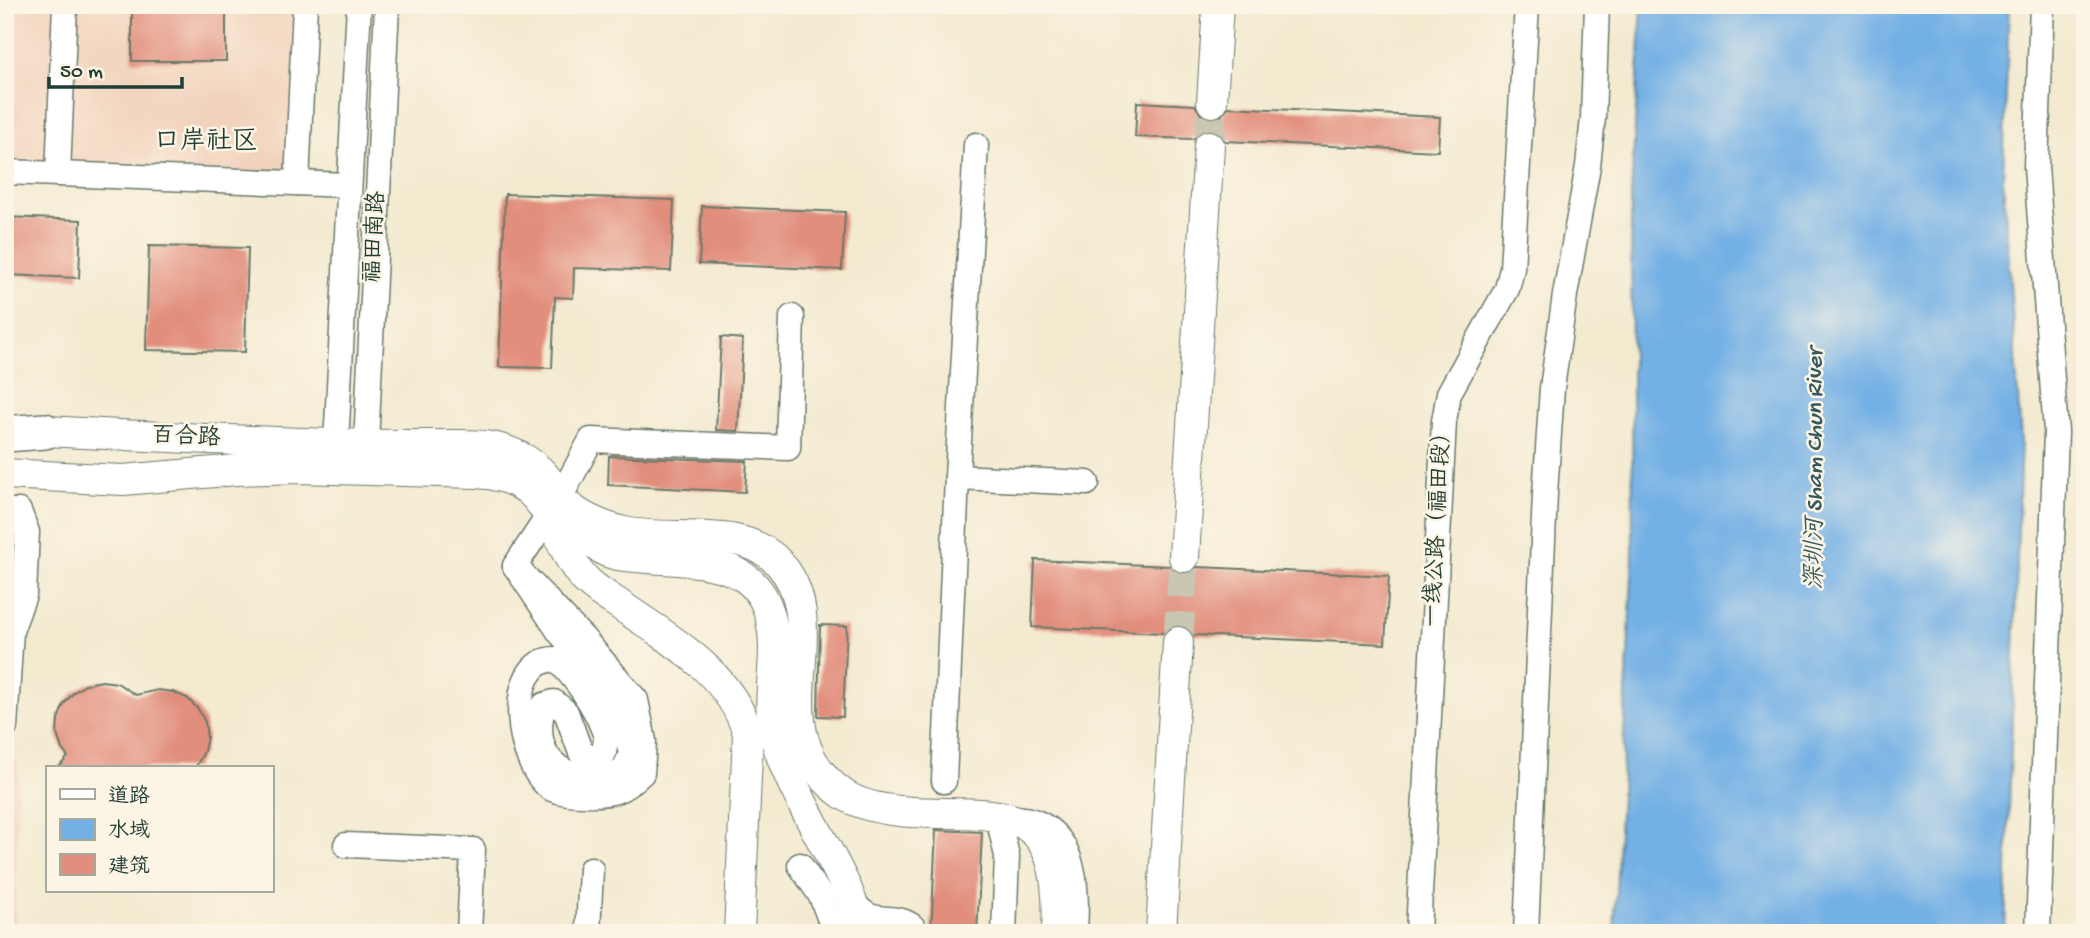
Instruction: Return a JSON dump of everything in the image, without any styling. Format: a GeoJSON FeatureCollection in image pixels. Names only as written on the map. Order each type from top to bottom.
{"type":"FeatureCollection","features":[{"type":"Feature","properties":{"kind":"highway"},"geometry":{"type":"LineString","coordinates":[[5,432],[45,431]]}},
{"type":"Feature","properties":{"kind":"main road"},"geometry":{"type":"LineString","coordinates":[[1212,103],[1218,5]]}},
{"type":"Feature","properties":{"kind":"main road"},"geometry":{"type":"LineString","coordinates":[[1184,557],[1209,146]]}},
{"type":"Feature","properties":{"kind":"main road","name":"百合路"},"geometry":{"type":"LineString","coordinates":[[45,431],[335,456],[366,457],[495,447],[532,465],[549,481],[554,507]]}},
{"type":"Feature","properties":{"kind":"main road","name":"百合路"},"geometry":{"type":"LineString","coordinates":[[5,474],[123,480],[237,470],[335,456]]}},
{"type":"Feature","properties":{"kind":"main road"},"geometry":{"type":"LineString","coordinates":[[554,507],[627,533],[735,540],[747,542],[768,552],[786,570],[798,595],[801,620],[799,719],[806,750],[823,776],[848,797],[876,808],[998,817],[1025,825],[1044,847],[1056,878],[1057,933]]}},
{"type":"Feature","properties":{"kind":"main road"},"geometry":{"type":"LineString","coordinates":[[554,507],[607,552],[725,566],[752,583],[765,603],[773,628],[772,718],[778,746],[850,895],[874,929]]}},
{"type":"Feature","properties":{"kind":"main road"},"geometry":{"type":"LineString","coordinates":[[554,507],[566,552],[587,581],[705,666],[724,685],[743,716],[748,733],[739,933]]}},
{"type":"Feature","properties":{"kind":"main road"},"geometry":{"type":"LineString","coordinates":[[1161,933],[1178,642]]}},
{"type":"Feature","properties":{"kind":"street"},"geometry":{"type":"LineString","coordinates":[[58,174],[65,5]]}},
{"type":"Feature","properties":{"kind":"street"},"geometry":{"type":"LineString","coordinates":[[296,183],[305,5]]}},
{"type":"Feature","properties":{"kind":"street","name":"福田南路"},"geometry":{"type":"LineString","coordinates":[[335,456],[359,5]]}},
{"type":"Feature","properties":{"kind":"street","name":"福田南路"},"geometry":{"type":"LineString","coordinates":[[366,457],[387,5]]}},
{"type":"Feature","properties":{"kind":"street","name":"一线公路（福田段）"},"geometry":{"type":"LineString","coordinates":[[1418,933],[1444,421],[1449,393],[1507,289],[1512,269],[1527,5]]}},
{"type":"Feature","properties":{"kind":"street"},"geometry":{"type":"LineString","coordinates":[[1526,933],[1552,388],[1588,166],[1593,118],[1597,5]]}},
{"type":"Feature","properties":{"kind":"street"},"geometry":{"type":"LineString","coordinates":[[2038,933],[2056,432],[2036,167],[2042,5]]}},
{"type":"Feature","properties":{"kind":"street"},"geometry":{"type":"LineString","coordinates":[[944,781],[957,477],[976,145]]}},
{"type":"Feature","properties":{"kind":"street"},"geometry":{"type":"LineString","coordinates":[[5,172],[348,186]]}},
{"type":"Feature","properties":{"kind":"street"},"geometry":{"type":"LineString","coordinates":[[515,566],[554,507],[591,440],[788,448],[792,317]]}},
{"type":"Feature","properties":{"kind":"street"},"geometry":{"type":"LineString","coordinates":[[957,477],[1087,483]]}},
{"type":"Feature","properties":{"kind":"street"},"geometry":{"type":"LineString","coordinates":[[5,511],[19,511],[27,532],[24,595],[11,631],[5,727]]}},
{"type":"Feature","properties":{"kind":"street"},"geometry":{"type":"LineString","coordinates":[[515,566],[584,639],[636,700],[644,741],[642,773],[628,786],[609,795],[573,794],[553,789],[542,780],[533,766],[522,737],[520,703],[527,678],[543,659],[556,660],[562,666],[585,696],[606,733],[604,753],[591,757],[582,753],[566,712],[554,702],[544,705],[540,718],[543,751],[556,767],[583,776],[604,778],[623,771],[631,755],[624,717],[610,689],[560,633],[515,566]]}},
{"type":"Feature","properties":{"kind":"street"},"geometry":{"type":"LineString","coordinates":[[1004,933],[1007,856],[998,817],[1037,822],[1053,833],[1059,841],[1072,865],[1075,881],[1075,933]]}},
{"type":"Feature","properties":{"kind":"street"},"geometry":{"type":"LineString","coordinates":[[346,845],[473,850],[469,933]]}},
{"type":"Feature","properties":{"kind":"street"},"geometry":{"type":"LineString","coordinates":[[800,866],[821,896],[835,933]]}},
{"type":"Feature","properties":{"kind":"street"},"geometry":{"type":"LineString","coordinates":[[588,933],[591,869]]}},
{"type":"Feature","properties":{"kind":"street"},"geometry":{"type":"LineString","coordinates":[[874,929],[904,921],[913,927],[915,933]]}},
{"type":"Feature","properties":{"kind":"shaded area"},"geometry":{"type":"Polygon","coordinates":[[[5,5],[305,5],[297,183],[5,172],[5,5]]]}},
{"type":"Feature","properties":{"kind":"shaded area"},"geometry":{"type":"Polygon","coordinates":[[[5,761],[18,761],[15,933],[5,933],[5,761]]]}},
{"type":"Feature","properties":{"kind":"water","name":"深圳河 Sham Chun River"},"geometry":{"type":"Polygon","coordinates":[[[1642,5],[2009,5],[2003,180],[2021,439],[2005,933],[1614,933],[1633,555],[1631,195],[1642,5]]]}},
{"type":"Feature","properties":{"kind":"building"},"geometry":{"type":"Polygon","coordinates":[[[132,5],[226,5],[226,61],[132,61],[132,5]]]}},
{"type":"Feature","properties":{"kind":"building"},"geometry":{"type":"Polygon","coordinates":[[[1137,102],[1195,105],[1202,116],[1212,119],[1220,117],[1228,107],[1440,117],[1438,151],[1225,141],[1219,132],[1209,129],[1201,131],[1193,139],[1135,137],[1137,102]]]}},
{"type":"Feature","properties":{"kind":"building"},"geometry":{"type":"Polygon","coordinates":[[[505,194],[674,200],[671,271],[574,268],[573,298],[555,297],[552,368],[499,367],[505,194]]]}},
{"type":"Feature","properties":{"kind":"building"},"geometry":{"type":"Polygon","coordinates":[[[702,206],[845,212],[842,270],[699,264],[702,206]]]}},
{"type":"Feature","properties":{"kind":"building"},"geometry":{"type":"Polygon","coordinates":[[[5,217],[81,220],[79,278],[5,275],[5,217]]]}},
{"type":"Feature","properties":{"kind":"building"},"geometry":{"type":"Polygon","coordinates":[[[149,246],[248,248],[245,352],[146,350],[149,246]]]}},
{"type":"Feature","properties":{"kind":"building"},"geometry":{"type":"Polygon","coordinates":[[[721,337],[743,339],[738,431],[716,430],[721,337]]]}},
{"type":"Feature","properties":{"kind":"building"},"geometry":{"type":"Polygon","coordinates":[[[609,456],[747,461],[745,492],[608,485],[609,456]]]}},
{"type":"Feature","properties":{"kind":"building"},"geometry":{"type":"Polygon","coordinates":[[[1035,560],[1169,566],[1175,572],[1184,574],[1191,573],[1198,567],[1389,576],[1385,644],[1194,635],[1187,627],[1178,625],[1163,633],[1032,627],[1035,560]]]}},
{"type":"Feature","properties":{"kind":"building"},"geometry":{"type":"Polygon","coordinates":[[[820,625],[847,626],[843,717],[818,716],[820,625]]]}},
{"type":"Feature","properties":{"kind":"building"},"geometry":{"type":"Polygon","coordinates":[[[102,681],[117,683],[136,695],[158,690],[187,698],[198,709],[205,722],[207,737],[204,752],[196,766],[60,766],[68,757],[57,734],[58,719],[64,704],[74,692],[87,684],[102,681]]]}},
{"type":"Feature","properties":{"kind":"building"},"geometry":{"type":"Polygon","coordinates":[[[936,830],[982,832],[977,933],[931,933],[936,830]]]}},
{"type":"Feature","properties":{"kind":"tunnel"},"geometry":{"type":"LineString","coordinates":[[1209,146],[1212,102]]}},
{"type":"Feature","properties":{"kind":"tunnel"},"geometry":{"type":"LineString","coordinates":[[1178,642],[1184,557]]}},
{"type":"Feature","properties":{"kind":"district","name":"口岸社区"},"geometry":{"type":"Point","coordinates":[206,143]}}]}
